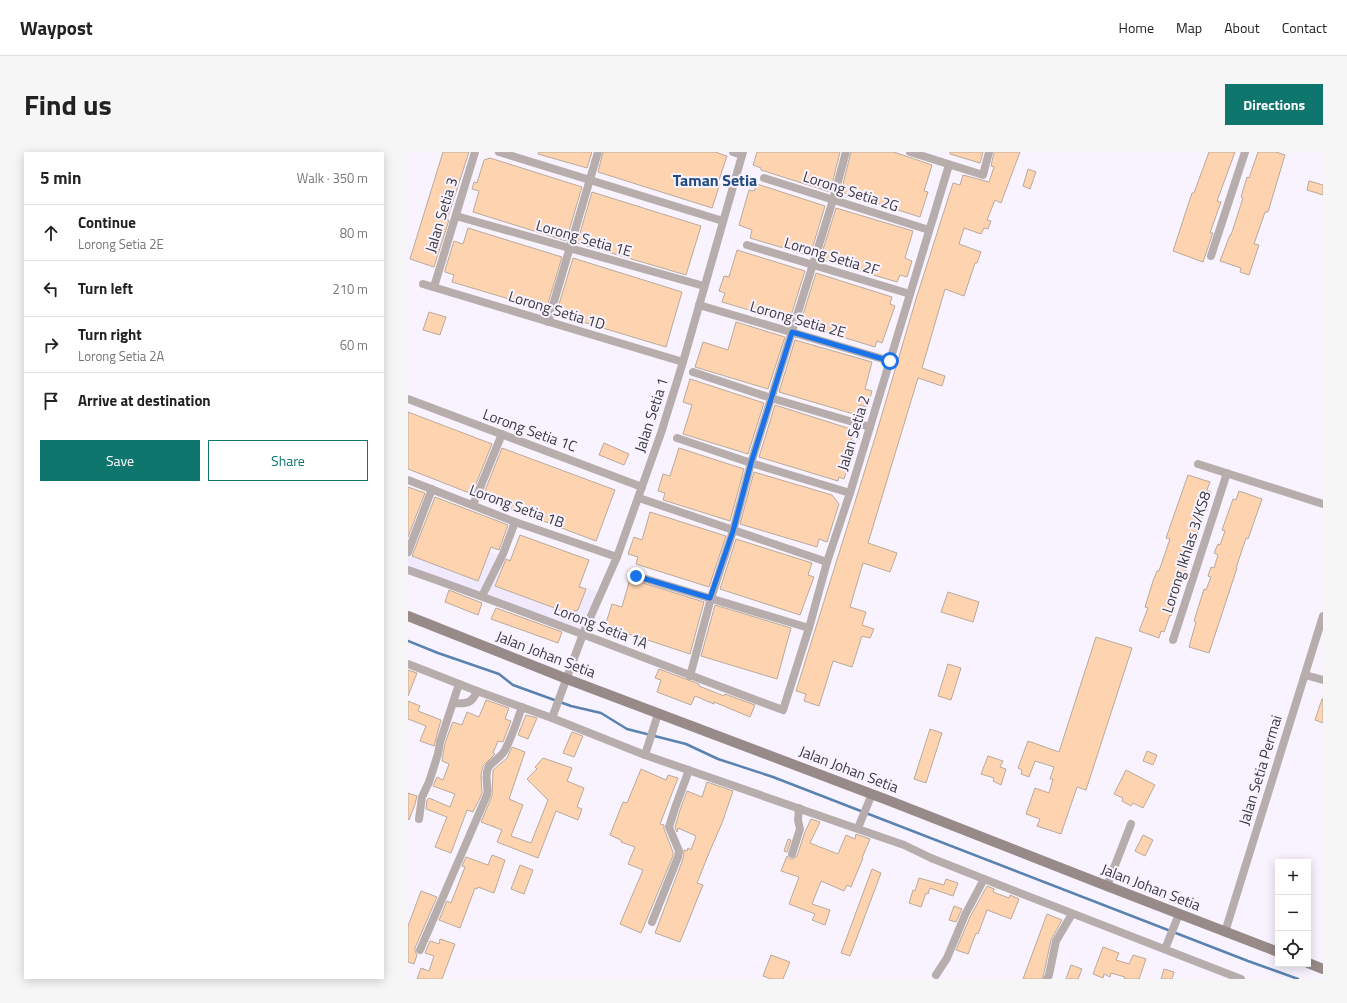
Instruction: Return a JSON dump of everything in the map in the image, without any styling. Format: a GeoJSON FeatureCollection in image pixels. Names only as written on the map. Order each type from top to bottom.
{"type":"FeatureCollection","features":[{"type":"Feature","properties":{"kind":"main road","name":"Jalan Johan Setia"},"geometry":{"type":"LineString","coordinates":[[408,616],[567,679],[872,794],[1275,951]]}},
{"type":"Feature","properties":{"kind":"main road"},"geometry":{"type":"LineString","coordinates":[[1311,964],[1323,969]]}},
{"type":"Feature","properties":{"kind":"street","name":"Jalan Setia 3"},"geometry":{"type":"LineString","coordinates":[[434,287],[475,152]]}},
{"type":"Feature","properties":{"kind":"street"},"geometry":{"type":"LineString","coordinates":[[499,152],[723,221]]}},
{"type":"Feature","properties":{"kind":"street"},"geometry":{"type":"LineString","coordinates":[[548,322],[598,152]]}},
{"type":"Feature","properties":{"kind":"street"},"geometry":{"type":"LineString","coordinates":[[733,152],[742,153]]}},
{"type":"Feature","properties":{"kind":"street"},"geometry":{"type":"LineString","coordinates":[[690,676],[710,598],[733,531],[751,463],[833,200],[846,152]]}},
{"type":"Feature","properties":{"kind":"street"},"geometry":{"type":"LineString","coordinates":[[910,152],[983,175],[990,152]]}},
{"type":"Feature","properties":{"kind":"street"},"geometry":{"type":"LineString","coordinates":[[1211,256],[1245,152]]}},
{"type":"Feature","properties":{"kind":"street","name":"Jalan Setia 1"},"geometry":{"type":"LineString","coordinates":[[553,716],[583,634],[617,557],[661,433],[683,362],[742,153]]}},
{"type":"Feature","properties":{"kind":"street","name":"Jalan Setia 2"},"geometry":{"type":"LineString","coordinates":[[783,710],[949,164]]}},
{"type":"Feature","properties":{"kind":"street","name":"Lorong Setia 2G"},"geometry":{"type":"LineString","coordinates":[[764,178],[929,230]]}},
{"type":"Feature","properties":{"kind":"street","name":"Lorong Setia 1E"},"geometry":{"type":"LineString","coordinates":[[456,216],[704,286]]}},
{"type":"Feature","properties":{"kind":"street","name":"Lorong Setia 2F"},"geometry":{"type":"LineString","coordinates":[[747,245],[910,294]]}},
{"type":"Feature","properties":{"kind":"street","name":"Lorong Setia 1D"},"geometry":{"type":"LineString","coordinates":[[423,284],[683,362]]}},
{"type":"Feature","properties":{"kind":"street","name":"Lorong Setia 2E"},"geometry":{"type":"LineString","coordinates":[[699,305],[890,361]]}},
{"type":"Feature","properties":{"kind":"street"},"geometry":{"type":"LineString","coordinates":[[693,372],[771,398],[870,427]]}},
{"type":"Feature","properties":{"kind":"street","name":"Lorong Setia 1C"},"geometry":{"type":"LineString","coordinates":[[408,399],[642,487]]}},
{"type":"Feature","properties":{"kind":"street"},"geometry":{"type":"LineString","coordinates":[[473,506],[502,434]]}},
{"type":"Feature","properties":{"kind":"street"},"geometry":{"type":"LineString","coordinates":[[677,438],[751,463],[850,493]]}},
{"type":"Feature","properties":{"kind":"street"},"geometry":{"type":"LineString","coordinates":[[1198,464],[1323,504]]}},
{"type":"Feature","properties":{"kind":"street","name":"Lorong Ikhlas 3/KS8"},"geometry":{"type":"LineString","coordinates":[[1173,640],[1226,473]]}},
{"type":"Feature","properties":{"kind":"street","name":"Lorong Setia 1B"},"geometry":{"type":"LineString","coordinates":[[408,480],[515,522],[617,557]]}},
{"type":"Feature","properties":{"kind":"street"},"geometry":{"type":"LineString","coordinates":[[408,552],[432,490]]}},
{"type":"Feature","properties":{"kind":"street"},"geometry":{"type":"LineString","coordinates":[[638,498],[827,562]]}},
{"type":"Feature","properties":{"kind":"street"},"geometry":{"type":"LineString","coordinates":[[482,596],[503,554],[515,522]]}},
{"type":"Feature","properties":{"kind":"street","name":"Lorong Setia 1A"},"geometry":{"type":"LineString","coordinates":[[408,570],[482,596],[783,710]]}},
{"type":"Feature","properties":{"kind":"street"},"geometry":{"type":"LineString","coordinates":[[636,576],[809,628]]}},
{"type":"Feature","properties":{"kind":"street","name":"Jalan Setia Permai"},"geometry":{"type":"LineString","coordinates":[[1224,932],[1323,616]]}},
{"type":"Feature","properties":{"kind":"street"},"geometry":{"type":"LineString","coordinates":[[408,664],[477,691],[553,716],[689,770],[799,808],[859,825],[932,858],[1072,914],[1166,946],[1239,979]]}},
{"type":"Feature","properties":{"kind":"street"},"geometry":{"type":"LineString","coordinates":[[1305,675],[1323,680]]}},
{"type":"Feature","properties":{"kind":"street"},"geometry":{"type":"LineString","coordinates":[[419,818],[422,797],[429,782],[459,684]]}},
{"type":"Feature","properties":{"kind":"street"},"geometry":{"type":"LineString","coordinates":[[454,703],[462,704],[469,702],[477,691]]}},
{"type":"Feature","properties":{"kind":"street"},"geometry":{"type":"LineString","coordinates":[[420,950],[485,801],[488,790],[486,775],[488,768],[504,752],[522,707]]}},
{"type":"Feature","properties":{"kind":"street"},"geometry":{"type":"LineString","coordinates":[[646,752],[658,714]]}},
{"type":"Feature","properties":{"kind":"street"},"geometry":{"type":"LineString","coordinates":[[652,922],[678,858],[678,851],[669,827],[689,770]]}},
{"type":"Feature","properties":{"kind":"street"},"geometry":{"type":"LineString","coordinates":[[859,825],[872,794]]}},
{"type":"Feature","properties":{"kind":"street"},"geometry":{"type":"LineString","coordinates":[[792,854],[800,829],[798,820],[799,808]]}},
{"type":"Feature","properties":{"kind":"street"},"geometry":{"type":"LineString","coordinates":[[1107,886],[1131,824]]}},
{"type":"Feature","properties":{"kind":"street"},"geometry":{"type":"LineString","coordinates":[[936,975],[947,958],[965,915],[984,879]]}},
{"type":"Feature","properties":{"kind":"street"},"geometry":{"type":"LineString","coordinates":[[1047,979],[1056,941],[1072,914]]}},
{"type":"Feature","properties":{"kind":"street"},"geometry":{"type":"LineString","coordinates":[[1166,946],[1179,914]]}},
{"type":"Feature","properties":{"kind":"shaded area"},"geometry":{"type":"Polygon","coordinates":[[[408,521],[599,592],[581,629],[408,566],[408,521]]]}},
{"type":"Feature","properties":{"kind":"building"},"geometry":{"type":"Polygon","coordinates":[[[443,152],[469,152],[447,220],[449,220],[434,267],[410,259],[443,152]]]}},
{"type":"Feature","properties":{"kind":"building"},"geometry":{"type":"Polygon","coordinates":[[[539,152],[592,152],[587,168],[538,154],[539,152]]]}},
{"type":"Feature","properties":{"kind":"building"},"geometry":{"type":"Polygon","coordinates":[[[603,152],[715,152],[727,156],[712,208],[598,172],[603,152]]]}},
{"type":"Feature","properties":{"kind":"building"},"geometry":{"type":"Polygon","coordinates":[[[757,152],[840,152],[830,192],[761,170],[761,168],[753,165],[757,152]]]}},
{"type":"Feature","properties":{"kind":"building"},"geometry":{"type":"Polygon","coordinates":[[[851,152],[894,152],[932,165],[924,191],[928,192],[920,217],[841,192],[851,152]]]}},
{"type":"Feature","properties":{"kind":"building"},"geometry":{"type":"Polygon","coordinates":[[[950,152],[983,152],[980,163],[950,154],[950,152]]]}},
{"type":"Feature","properties":{"kind":"building"},"geometry":{"type":"Polygon","coordinates":[[[994,152],[1020,152],[1001,203],[995,200],[987,220],[991,221],[988,229],[984,228],[981,234],[964,228],[959,244],[981,252],[977,263],[975,263],[964,296],[945,289],[922,368],[945,376],[942,386],[918,378],[868,543],[897,553],[890,572],[863,563],[850,607],[866,612],[862,625],[874,629],[870,638],[862,636],[852,667],[833,661],[819,706],[804,701],[806,694],[796,691],[875,438],[916,299],[953,183],[960,185],[963,175],[989,182],[994,167],[991,166],[994,152]]]}},
{"type":"Feature","properties":{"kind":"building"},"geometry":{"type":"Polygon","coordinates":[[[1209,152],[1235,152],[1217,201],[1221,202],[1210,233],[1213,233],[1203,262],[1173,251],[1192,193],[1194,193],[1209,152]]]}},
{"type":"Feature","properties":{"kind":"building"},"geometry":{"type":"Polygon","coordinates":[[[1258,152],[1276,152],[1285,155],[1268,212],[1265,212],[1254,244],[1259,245],[1249,275],[1240,272],[1241,268],[1220,261],[1231,235],[1243,198],[1241,197],[1247,177],[1249,178],[1258,152]]]}},
{"type":"Feature","properties":{"kind":"building"},"geometry":{"type":"Polygon","coordinates":[[[490,158],[582,187],[566,241],[473,212],[479,191],[472,189],[474,182],[477,183],[484,160],[490,158]]]}},
{"type":"Feature","properties":{"kind":"building"},"geometry":{"type":"Polygon","coordinates":[[[1028,169],[1036,172],[1030,189],[1023,186],[1028,169]]]}},
{"type":"Feature","properties":{"kind":"building"},"geometry":{"type":"Polygon","coordinates":[[[1309,181],[1323,185],[1323,195],[1307,190],[1309,181]]]}},
{"type":"Feature","properties":{"kind":"building"},"geometry":{"type":"Polygon","coordinates":[[[757,184],[825,206],[810,256],[750,238],[752,230],[739,225],[749,190],[754,191],[757,184]]]}},
{"type":"Feature","properties":{"kind":"building"},"geometry":{"type":"Polygon","coordinates":[[[592,192],[701,226],[686,275],[577,243],[592,192]]]}},
{"type":"Feature","properties":{"kind":"building"},"geometry":{"type":"Polygon","coordinates":[[[836,208],[913,231],[905,258],[912,261],[907,277],[900,275],[897,282],[820,259],[836,208]]]}},
{"type":"Feature","properties":{"kind":"building"},"geometry":{"type":"Polygon","coordinates":[[[468,228],[562,257],[546,310],[452,282],[454,275],[445,272],[445,270],[454,241],[463,244],[468,228]]]}},
{"type":"Feature","properties":{"kind":"building"},"geometry":{"type":"Polygon","coordinates":[[[737,250],[805,271],[789,322],[722,302],[725,293],[719,291],[724,276],[729,277],[737,250]]]}},
{"type":"Feature","properties":{"kind":"building"},"geometry":{"type":"Polygon","coordinates":[[[573,258],[682,292],[666,347],[556,314],[573,258]]]}},
{"type":"Feature","properties":{"kind":"building"},"geometry":{"type":"Polygon","coordinates":[[[816,273],[892,297],[890,304],[895,306],[882,343],[877,341],[875,347],[800,324],[816,273]]]}},
{"type":"Feature","properties":{"kind":"building"},"geometry":{"type":"Polygon","coordinates":[[[429,312],[446,317],[440,335],[423,330],[429,312]]]}},
{"type":"Feature","properties":{"kind":"building"},"geometry":{"type":"Polygon","coordinates":[[[736,322],[785,337],[768,389],[695,367],[703,342],[728,350],[736,322]]]}},
{"type":"Feature","properties":{"kind":"building"},"geometry":{"type":"Polygon","coordinates":[[[795,340],[872,362],[865,389],[872,391],[867,407],[860,405],[857,415],[779,392],[795,340]]]}},
{"type":"Feature","properties":{"kind":"building"},"geometry":{"type":"Polygon","coordinates":[[[690,379],[764,403],[748,454],[683,434],[692,405],[683,402],[690,379]]]}},
{"type":"Feature","properties":{"kind":"building"},"geometry":{"type":"Polygon","coordinates":[[[775,405],[854,430],[851,440],[857,442],[844,479],[839,477],[838,481],[759,457],[775,405]]]}},
{"type":"Feature","properties":{"kind":"building"},"geometry":{"type":"Polygon","coordinates":[[[408,412],[492,444],[472,494],[408,469],[408,412]]]}},
{"type":"Feature","properties":{"kind":"building"},"geometry":{"type":"Polygon","coordinates":[[[604,443],[629,454],[624,465],[599,455],[604,443]]]}},
{"type":"Feature","properties":{"kind":"building"},"geometry":{"type":"Polygon","coordinates":[[[502,448],[615,490],[596,541],[482,498],[502,448]]]}},
{"type":"Feature","properties":{"kind":"building"},"geometry":{"type":"Polygon","coordinates":[[[679,448],[744,469],[730,521],[663,500],[665,493],[658,491],[663,474],[670,476],[679,448]]]}},
{"type":"Feature","properties":{"kind":"building"},"geometry":{"type":"Polygon","coordinates":[[[754,472],[832,495],[839,504],[827,542],[819,539],[817,547],[740,524],[754,472]]]}},
{"type":"Feature","properties":{"kind":"building"},"geometry":{"type":"Polygon","coordinates":[[[1188,475],[1210,482],[1207,490],[1211,492],[1207,501],[1204,500],[1199,513],[1203,515],[1189,559],[1190,560],[1178,592],[1175,591],[1170,604],[1175,606],[1164,632],[1161,631],[1159,638],[1139,631],[1148,608],[1145,607],[1153,581],[1157,571],[1159,571],[1170,539],[1166,538],[1188,475]]]}},
{"type":"Feature","properties":{"kind":"building"},"geometry":{"type":"Polygon","coordinates":[[[408,487],[425,493],[408,537],[408,487]]]}},
{"type":"Feature","properties":{"kind":"building"},"geometry":{"type":"Polygon","coordinates":[[[1239,491],[1262,499],[1248,539],[1246,538],[1209,653],[1189,647],[1196,622],[1194,621],[1204,589],[1206,590],[1211,577],[1208,576],[1211,567],[1214,568],[1218,555],[1214,553],[1218,544],[1220,545],[1225,531],[1222,530],[1233,499],[1236,500],[1239,491]]]}},
{"type":"Feature","properties":{"kind":"building"},"geometry":{"type":"Polygon","coordinates":[[[435,497],[508,525],[499,550],[491,547],[478,581],[412,556],[435,497]]]}},
{"type":"Feature","properties":{"kind":"building"},"geometry":{"type":"Polygon","coordinates":[[[650,512],[726,536],[709,587],[636,564],[638,557],[628,554],[634,537],[642,540],[650,512]]]}},
{"type":"Feature","properties":{"kind":"building"},"geometry":{"type":"Polygon","coordinates":[[[520,535],[589,560],[579,587],[586,589],[578,610],[568,613],[495,586],[506,559],[510,561],[520,535]]]}},
{"type":"Feature","properties":{"kind":"building"},"geometry":{"type":"Polygon","coordinates":[[[736,539],[812,563],[808,575],[814,577],[800,615],[720,589],[736,539]]]}},
{"type":"Feature","properties":{"kind":"building"},"geometry":{"type":"Polygon","coordinates":[[[630,579],[704,602],[690,654],[605,626],[612,604],[622,607],[630,579]]]}},
{"type":"Feature","properties":{"kind":"building"},"geometry":{"type":"Polygon","coordinates":[[[449,590],[482,603],[478,615],[445,602],[449,590]]]}},
{"type":"Feature","properties":{"kind":"building"},"geometry":{"type":"Polygon","coordinates":[[[948,592],[979,602],[973,622],[941,612],[948,592]]]}},
{"type":"Feature","properties":{"kind":"building"},"geometry":{"type":"Polygon","coordinates":[[[715,605],[791,628],[777,679],[701,656],[715,605]]]}},
{"type":"Feature","properties":{"kind":"building"},"geometry":{"type":"Polygon","coordinates":[[[496,608],[562,632],[558,643],[491,619],[496,608]]]}},
{"type":"Feature","properties":{"kind":"building"},"geometry":{"type":"Polygon","coordinates":[[[1096,637],[1132,648],[1086,790],[1077,787],[1061,834],[1037,826],[1040,819],[1026,814],[1035,788],[1049,793],[1053,779],[1050,779],[1054,767],[1035,761],[1029,777],[1021,774],[1022,770],[1018,768],[1028,741],[1059,752],[1096,637]]]}},
{"type":"Feature","properties":{"kind":"building"},"geometry":{"type":"Polygon","coordinates":[[[948,664],[961,668],[951,700],[938,696],[948,664]]]}},
{"type":"Feature","properties":{"kind":"building"},"geometry":{"type":"Polygon","coordinates":[[[659,669],[699,684],[699,686],[724,696],[725,694],[755,705],[750,717],[695,696],[691,705],[657,692],[661,680],[655,678],[659,669]]]}},
{"type":"Feature","properties":{"kind":"building"},"geometry":{"type":"Polygon","coordinates":[[[408,670],[417,673],[408,696],[408,670]]]}},
{"type":"Feature","properties":{"kind":"building"},"geometry":{"type":"Polygon","coordinates":[[[1323,699],[1323,723],[1315,720],[1323,699]]]}},
{"type":"Feature","properties":{"kind":"building"},"geometry":{"type":"Polygon","coordinates":[[[486,700],[509,708],[505,719],[511,721],[503,742],[498,741],[493,753],[495,754],[483,766],[481,775],[482,794],[473,812],[467,810],[451,853],[435,847],[447,817],[426,809],[427,800],[429,798],[450,807],[455,794],[433,786],[437,777],[443,780],[449,764],[442,761],[445,743],[453,722],[462,725],[467,712],[479,717],[486,700]]]}},
{"type":"Feature","properties":{"kind":"building"},"geometry":{"type":"Polygon","coordinates":[[[408,701],[420,706],[418,711],[441,720],[434,746],[420,741],[426,726],[408,719],[408,701]]]}},
{"type":"Feature","properties":{"kind":"building"},"geometry":{"type":"Polygon","coordinates":[[[526,715],[537,718],[528,739],[518,735],[526,715]]]}},
{"type":"Feature","properties":{"kind":"building"},"geometry":{"type":"Polygon","coordinates":[[[930,729],[942,733],[926,783],[914,779],[930,729]]]}},
{"type":"Feature","properties":{"kind":"building"},"geometry":{"type":"Polygon","coordinates":[[[572,732],[583,736],[574,757],[563,753],[572,732]]]}},
{"type":"Feature","properties":{"kind":"building"},"geometry":{"type":"Polygon","coordinates":[[[512,747],[525,752],[509,799],[523,805],[511,836],[531,843],[548,800],[527,779],[537,769],[535,767],[543,758],[572,768],[567,781],[584,788],[577,807],[582,809],[578,820],[556,811],[538,858],[497,842],[502,830],[481,822],[492,796],[493,770],[507,758],[512,747]]]}},
{"type":"Feature","properties":{"kind":"building"},"geometry":{"type":"Polygon","coordinates":[[[1147,751],[1157,755],[1153,765],[1143,761],[1147,751]]]}},
{"type":"Feature","properties":{"kind":"building"},"geometry":{"type":"Polygon","coordinates":[[[988,756],[1003,761],[1000,767],[1006,769],[1001,785],[993,781],[994,778],[981,774],[988,756]]]}},
{"type":"Feature","properties":{"kind":"building"},"geometry":{"type":"Polygon","coordinates":[[[641,769],[666,780],[668,775],[678,778],[660,824],[664,825],[673,856],[641,933],[620,924],[643,870],[628,864],[635,847],[621,842],[621,840],[610,835],[623,802],[627,803],[641,769]]]}},
{"type":"Feature","properties":{"kind":"building"},"geometry":{"type":"Polygon","coordinates":[[[1126,770],[1155,785],[1143,808],[1133,803],[1131,806],[1122,801],[1123,798],[1114,794],[1126,770]]]}},
{"type":"Feature","properties":{"kind":"building"},"geometry":{"type":"Polygon","coordinates":[[[707,782],[733,791],[722,823],[697,883],[703,885],[680,942],[655,933],[683,859],[684,850],[687,851],[688,848],[691,850],[696,836],[678,828],[677,832],[675,827],[680,810],[687,791],[702,797],[707,782]]]}},
{"type":"Feature","properties":{"kind":"building"},"geometry":{"type":"Polygon","coordinates":[[[408,793],[417,796],[409,820],[408,819],[408,793]]]}},
{"type":"Feature","properties":{"kind":"building"},"geometry":{"type":"Polygon","coordinates":[[[811,819],[820,822],[810,843],[838,854],[846,835],[855,839],[856,834],[870,839],[851,887],[847,885],[844,891],[821,881],[812,904],[830,910],[825,925],[812,920],[815,914],[789,904],[799,877],[781,871],[787,856],[790,859],[793,859],[797,856],[811,819]]]}},
{"type":"Feature","properties":{"kind":"building"},"geometry":{"type":"Polygon","coordinates":[[[1143,835],[1153,840],[1145,856],[1135,851],[1143,835]]]}},
{"type":"Feature","properties":{"kind":"building"},"geometry":{"type":"Polygon","coordinates":[[[788,839],[791,840],[787,852],[784,851],[788,839]]]}},
{"type":"Feature","properties":{"kind":"building"},"geometry":{"type":"Polygon","coordinates":[[[492,855],[505,860],[494,893],[478,887],[477,889],[475,888],[460,928],[439,920],[447,901],[451,903],[465,867],[462,866],[466,857],[488,865],[492,855]]]}},
{"type":"Feature","properties":{"kind":"building"},"geometry":{"type":"Polygon","coordinates":[[[520,865],[533,870],[524,894],[511,889],[520,865]]]}},
{"type":"Feature","properties":{"kind":"building"},"geometry":{"type":"Polygon","coordinates":[[[872,869],[881,873],[850,956],[841,953],[872,869]]]}},
{"type":"Feature","properties":{"kind":"building"},"geometry":{"type":"Polygon","coordinates":[[[919,878],[944,885],[946,879],[958,883],[953,896],[930,888],[928,894],[926,893],[921,907],[909,903],[919,878]]]}},
{"type":"Feature","properties":{"kind":"building"},"geometry":{"type":"Polygon","coordinates":[[[987,886],[994,889],[993,892],[1009,898],[1010,895],[1019,899],[1011,919],[987,910],[978,934],[976,933],[968,954],[956,950],[970,917],[987,886]]]}},
{"type":"Feature","properties":{"kind":"building"},"geometry":{"type":"Polygon","coordinates":[[[421,891],[437,897],[415,948],[417,955],[414,964],[408,962],[408,926],[421,891]]]}},
{"type":"Feature","properties":{"kind":"building"},"geometry":{"type":"Polygon","coordinates":[[[954,906],[962,909],[956,922],[949,920],[954,906]]]}},
{"type":"Feature","properties":{"kind":"building"},"geometry":{"type":"Polygon","coordinates":[[[1047,914],[1062,920],[1051,940],[1042,979],[1023,979],[1047,914]]]}},
{"type":"Feature","properties":{"kind":"building"},"geometry":{"type":"Polygon","coordinates":[[[440,939],[455,944],[442,979],[417,979],[421,968],[429,971],[434,956],[425,953],[430,941],[439,944],[440,939]]]}},
{"type":"Feature","properties":{"kind":"building"},"geometry":{"type":"Polygon","coordinates":[[[1103,947],[1119,953],[1116,960],[1129,964],[1133,955],[1146,959],[1139,979],[1124,979],[1125,977],[1111,973],[1110,977],[1104,974],[1103,978],[1093,974],[1103,947]]]}},
{"type":"Feature","properties":{"kind":"building"},"geometry":{"type":"Polygon","coordinates":[[[771,955],[790,962],[783,979],[771,979],[763,976],[771,955]]]}},
{"type":"Feature","properties":{"kind":"building"},"geometry":{"type":"Polygon","coordinates":[[[1071,965],[1082,969],[1078,979],[1066,979],[1071,965]]]}},
{"type":"Feature","properties":{"kind":"building"},"geometry":{"type":"Polygon","coordinates":[[[1164,969],[1174,972],[1172,979],[1161,979],[1164,969]]]}},
{"type":"Feature","properties":{"kind":"waterway"},"geometry":{"type":"LineString","coordinates":[[408,641],[499,674],[513,685],[571,706],[601,713],[627,729],[686,744],[718,759],[773,777],[1298,979]]}},
{"type":"Feature","properties":{"kind":"district","name":"Taman Setia"},"geometry":{"type":"Point","coordinates":[715,180]}},
{"type":"Feature","properties":{"kind":"route"},"geometry":{"type":"LineString","coordinates":[[636,576],[710,598],[733,531],[751,463],[792,332],[890,361]]}}]}
